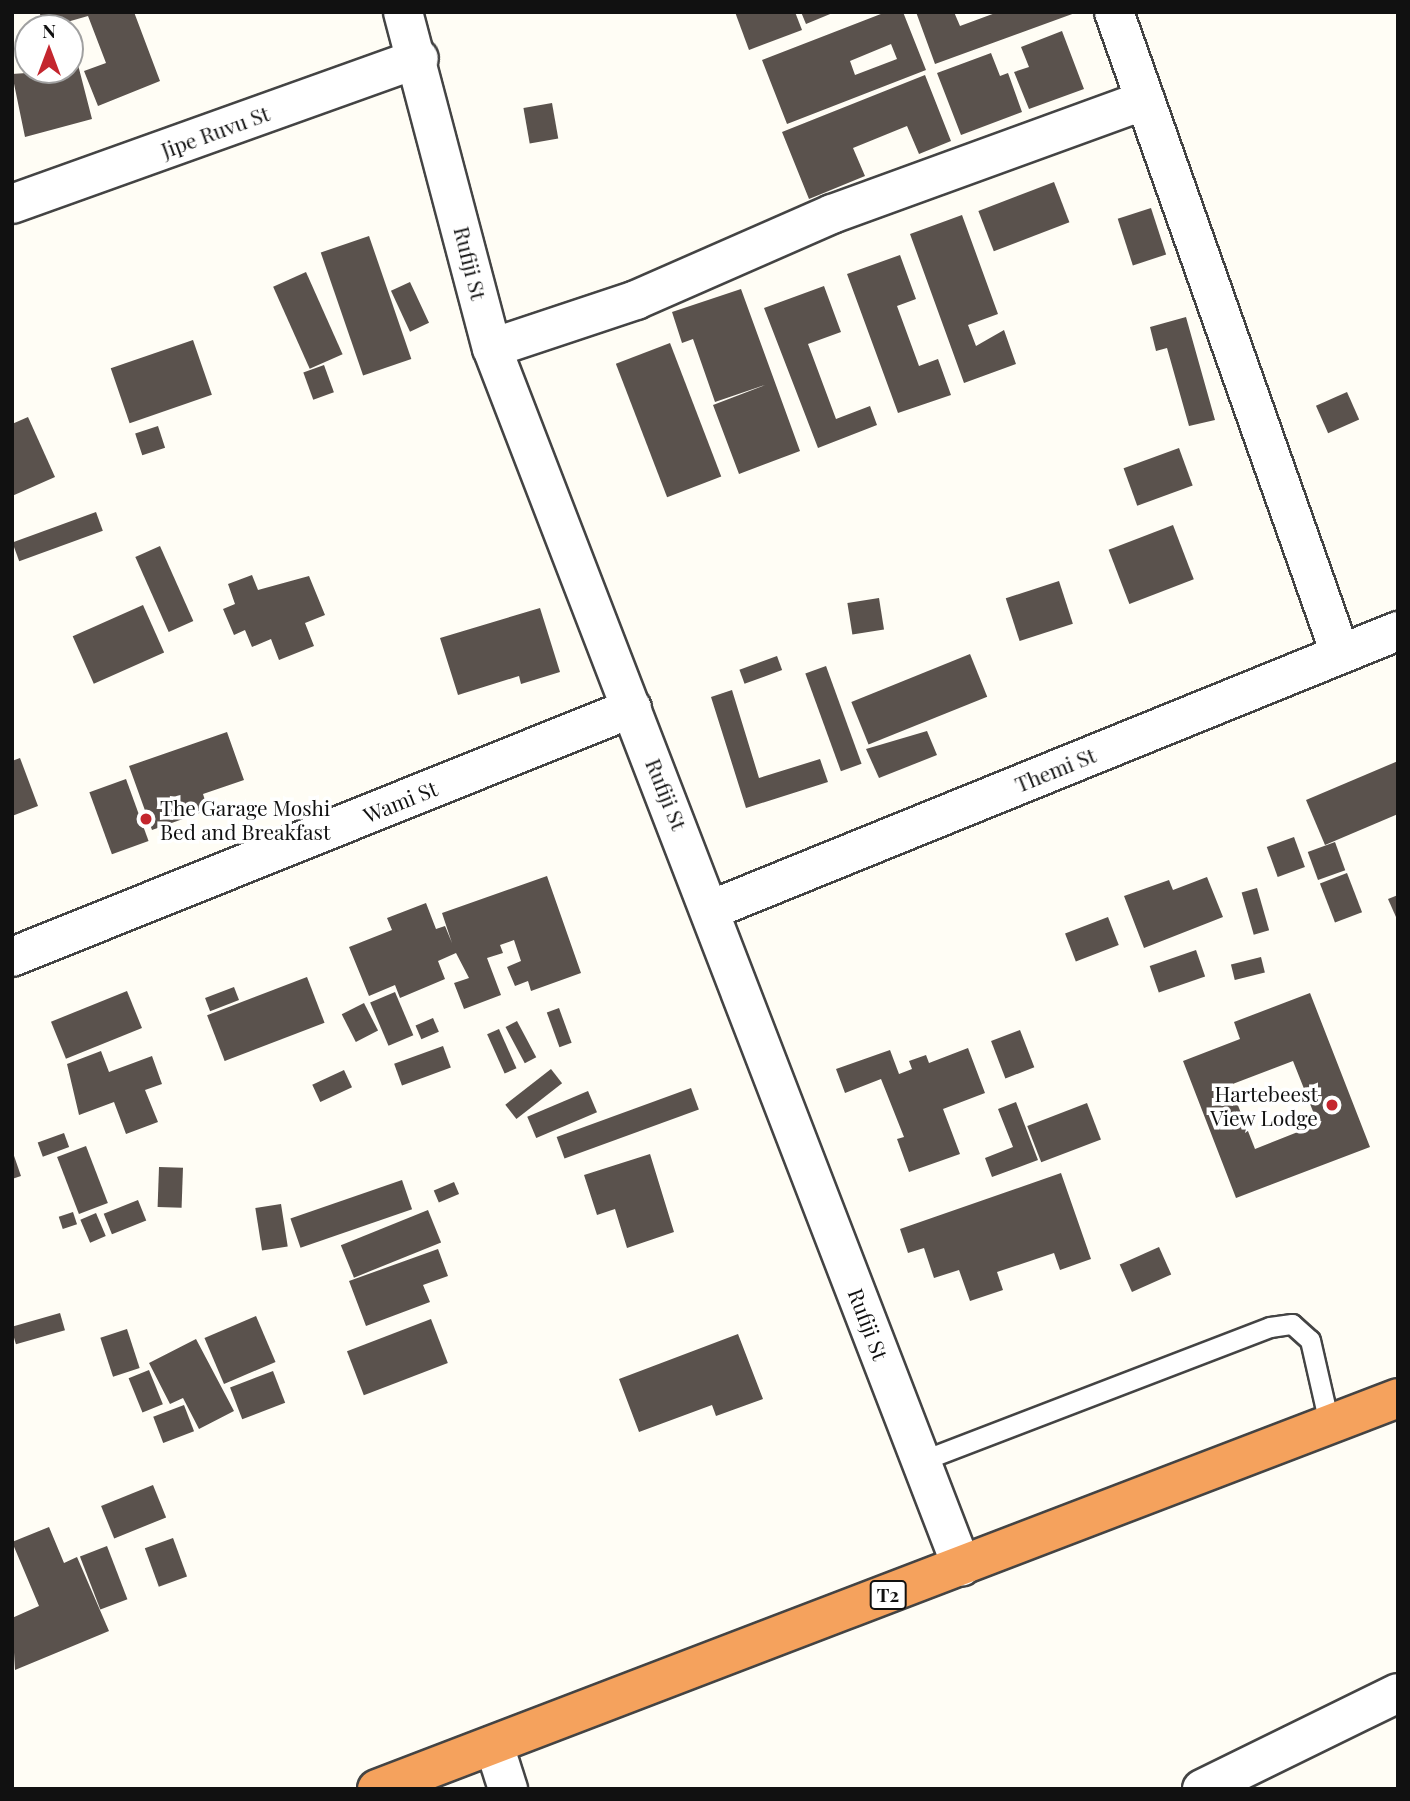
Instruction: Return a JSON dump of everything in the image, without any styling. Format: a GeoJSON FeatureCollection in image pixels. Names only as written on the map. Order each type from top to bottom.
{"type":"FeatureCollection","features":[{"type":"Feature","properties":{"kind":"highway","name":"T2"},"geometry":{"type":"LineString","coordinates":[[377,1789],[1398,1398]]}},
{"type":"Feature","properties":{"kind":"street","name":"Rufiji St"},"geometry":{"type":"LineString","coordinates":[[403,12],[419,58],[492,348],[713,909],[962,1567]]}},
{"type":"Feature","properties":{"kind":"street"},"geometry":{"type":"LineString","coordinates":[[1114,12],[1340,653]]}},
{"type":"Feature","properties":{"kind":"street","name":"Jipe Ruvu St"},"geometry":{"type":"LineString","coordinates":[[12,204],[419,58]]}},
{"type":"Feature","properties":{"kind":"street"},"geometry":{"type":"LineString","coordinates":[[492,348],[636,300],[832,214],[1145,100]]}},
{"type":"Feature","properties":{"kind":"street","name":"Themi St"},"geometry":{"type":"LineString","coordinates":[[713,909],[1398,631]]}},
{"type":"Feature","properties":{"kind":"street","name":"Wami St"},"geometry":{"type":"LineString","coordinates":[[12,957],[632,708]]}},
{"type":"Feature","properties":{"kind":"street"},"geometry":{"type":"LineString","coordinates":[[1202,1789],[1394,1699]]}},
{"type":"Feature","properties":{"kind":"street"},"geometry":{"type":"LineString","coordinates":[[494,1745],[508,1789]]}},
{"type":"Feature","properties":{"kind":"lane"},"geometry":{"type":"LineString","coordinates":[[921,1461],[1270,1327],[1292,1324],[1310,1340],[1329,1423]]}},
{"type":"Feature","properties":{"kind":"building"},"geometry":{"type":"Polygon","coordinates":[[[39,12],[134,12],[160,81],[98,106],[84,71],[106,63],[88,16],[39,12]]]}},
{"type":"Feature","properties":{"kind":"building"},"geometry":{"type":"Polygon","coordinates":[[[735,12],[795,12],[802,30],[749,50],[735,12]]]}},
{"type":"Feature","properties":{"kind":"building"},"geometry":{"type":"Polygon","coordinates":[[[801,12],[835,12],[806,24],[801,12]]]}},
{"type":"Feature","properties":{"kind":"building"},"geometry":{"type":"Polygon","coordinates":[[[886,12],[903,12],[926,70],[787,124],[762,60],[886,12]],[[891,44],[850,61],[855,75],[897,59],[891,44]]]}},
{"type":"Feature","properties":{"kind":"building"},"geometry":{"type":"Polygon","coordinates":[[[916,12],[954,12],[960,26],[998,12],[1075,13],[935,64],[916,12]]]}},
{"type":"Feature","properties":{"kind":"building"},"geometry":{"type":"Polygon","coordinates":[[[1062,31],[1084,89],[1029,109],[1014,72],[1029,67],[1021,47],[1062,31]]]}},
{"type":"Feature","properties":{"kind":"building"},"geometry":{"type":"Polygon","coordinates":[[[991,53],[1000,76],[1008,73],[1022,112],[961,135],[937,73],[991,53]]]}},
{"type":"Feature","properties":{"kind":"building"},"geometry":{"type":"Polygon","coordinates":[[[925,75],[951,141],[919,154],[907,126],[853,148],[865,176],[809,199],[782,132],[925,75]]]}},
{"type":"Feature","properties":{"kind":"building"},"geometry":{"type":"Polygon","coordinates":[[[14,84],[83,84],[92,119],[25,137],[14,84]]]}},
{"type":"Feature","properties":{"kind":"building"},"geometry":{"type":"Polygon","coordinates":[[[552,103],[558,138],[530,143],[523,108],[552,103]]]}},
{"type":"Feature","properties":{"kind":"building"},"geometry":{"type":"Polygon","coordinates":[[[1054,182],[1069,222],[994,251],[978,211],[1054,182]]]}},
{"type":"Feature","properties":{"kind":"building"},"geometry":{"type":"Polygon","coordinates":[[[1151,208],[1166,255],[1133,265],[1118,219],[1151,208]]]}},
{"type":"Feature","properties":{"kind":"building"},"geometry":{"type":"Polygon","coordinates":[[[962,215],[998,314],[968,325],[976,346],[1004,330],[1016,364],[964,383],[910,234],[962,215]]]}},
{"type":"Feature","properties":{"kind":"building"},"geometry":{"type":"Polygon","coordinates":[[[369,236],[411,359],[363,376],[321,253],[369,236]]]}},
{"type":"Feature","properties":{"kind":"building"},"geometry":{"type":"Polygon","coordinates":[[[900,255],[916,299],[897,306],[919,366],[938,359],[951,395],[898,413],[847,274],[900,255]]]}},
{"type":"Feature","properties":{"kind":"building"},"geometry":{"type":"Polygon","coordinates":[[[306,272],[343,354],[310,369],[273,287],[306,272]]]}},
{"type":"Feature","properties":{"kind":"building"},"geometry":{"type":"Polygon","coordinates":[[[410,282],[429,323],[410,332],[391,291],[410,282]]]}},
{"type":"Feature","properties":{"kind":"building"},"geometry":{"type":"Polygon","coordinates":[[[824,286],[841,332],[808,344],[836,419],[870,406],[877,425],[818,448],[764,308],[824,286]]]}},
{"type":"Feature","properties":{"kind":"building"},"geometry":{"type":"Polygon","coordinates":[[[741,289],[800,451],[739,474],[713,405],[765,385],[715,402],[693,339],[682,343],[672,312],[741,289]]]}},
{"type":"Feature","properties":{"kind":"building"},"geometry":{"type":"Polygon","coordinates":[[[1186,317],[1215,420],[1189,426],[1167,348],[1156,351],[1150,327],[1186,317]]]}},
{"type":"Feature","properties":{"kind":"building"},"geometry":{"type":"Polygon","coordinates":[[[193,340],[212,395],[130,423],[111,368],[193,340]]]}},
{"type":"Feature","properties":{"kind":"building"},"geometry":{"type":"Polygon","coordinates":[[[670,343],[721,477],[667,497],[616,364],[670,343]]]}},
{"type":"Feature","properties":{"kind":"building"},"geometry":{"type":"Polygon","coordinates":[[[324,365],[334,392],[313,400],[303,373],[324,365]]]}},
{"type":"Feature","properties":{"kind":"building"},"geometry":{"type":"Polygon","coordinates":[[[1347,392],[1359,419],[1328,433],[1316,406],[1347,392]]]}},
{"type":"Feature","properties":{"kind":"building"},"geometry":{"type":"Polygon","coordinates":[[[28,417],[55,477],[12,496],[12,424],[28,417]]]}},
{"type":"Feature","properties":{"kind":"building"},"geometry":{"type":"Polygon","coordinates":[[[158,426],[165,448],[142,455],[135,433],[158,426]]]}},
{"type":"Feature","properties":{"kind":"building"},"geometry":{"type":"Polygon","coordinates":[[[1179,448],[1193,486],[1137,506],[1124,468],[1179,448]]]}},
{"type":"Feature","properties":{"kind":"building"},"geometry":{"type":"Polygon","coordinates":[[[96,512],[103,531],[19,561],[12,542],[96,512]]]}},
{"type":"Feature","properties":{"kind":"building"},"geometry":{"type":"Polygon","coordinates":[[[1173,525],[1194,579],[1129,604],[1109,550],[1173,525]]]}},
{"type":"Feature","properties":{"kind":"building"},"geometry":{"type":"Polygon","coordinates":[[[160,546],[193,621],[169,632],[135,557],[160,546]]]}},
{"type":"Feature","properties":{"kind":"building"},"geometry":{"type":"Polygon","coordinates":[[[252,575],[258,590],[309,576],[325,615],[305,623],[314,646],[279,660],[271,639],[252,647],[245,630],[234,635],[223,609],[235,604],[228,584],[252,575]]]}},
{"type":"Feature","properties":{"kind":"building"},"geometry":{"type":"Polygon","coordinates":[[[1059,581],[1073,624],[1020,641],[1006,598],[1059,581]]]}},
{"type":"Feature","properties":{"kind":"building"},"geometry":{"type":"Polygon","coordinates":[[[879,598],[884,630],[852,635],[847,603],[879,598]]]}},
{"type":"Feature","properties":{"kind":"building"},"geometry":{"type":"Polygon","coordinates":[[[143,605],[164,653],[94,684],[73,636],[143,605]]]}},
{"type":"Feature","properties":{"kind":"building"},"geometry":{"type":"Polygon","coordinates":[[[540,608],[560,672],[521,684],[519,676],[458,695],[440,638],[540,608]]]}},
{"type":"Feature","properties":{"kind":"building"},"geometry":{"type":"Polygon","coordinates":[[[970,654],[987,697],[869,745],[851,702],[970,654]]]}},
{"type":"Feature","properties":{"kind":"building"},"geometry":{"type":"Polygon","coordinates":[[[777,656],[782,670],[745,684],[739,670],[777,656]]]}},
{"type":"Feature","properties":{"kind":"building"},"geometry":{"type":"Polygon","coordinates":[[[826,666],[862,764],[841,771],[805,674],[826,666]]]}},
{"type":"Feature","properties":{"kind":"building"},"geometry":{"type":"Polygon","coordinates":[[[732,690],[759,778],[820,759],[828,782],[746,808],[711,697],[732,690]]]}},
{"type":"Feature","properties":{"kind":"building"},"geometry":{"type":"Polygon","coordinates":[[[927,731],[937,755],[879,778],[866,749],[927,731]]]}},
{"type":"Feature","properties":{"kind":"building"},"geometry":{"type":"Polygon","coordinates":[[[227,732],[244,780],[203,794],[208,810],[152,830],[129,766],[227,732]]]}},
{"type":"Feature","properties":{"kind":"building"},"geometry":{"type":"Polygon","coordinates":[[[20,758],[38,806],[12,816],[12,761],[20,758]]]}},
{"type":"Feature","properties":{"kind":"building"},"geometry":{"type":"Polygon","coordinates":[[[1398,761],[1398,814],[1325,845],[1306,800],[1398,761]]]}},
{"type":"Feature","properties":{"kind":"building"},"geometry":{"type":"Polygon","coordinates":[[[126,779],[149,841],[112,854],[89,792],[126,779]]]}},
{"type":"Feature","properties":{"kind":"building"},"geometry":{"type":"Polygon","coordinates":[[[1294,837],[1305,867],[1278,877],[1267,847],[1294,837]]]}},
{"type":"Feature","properties":{"kind":"building"},"geometry":{"type":"Polygon","coordinates":[[[1335,842],[1345,870],[1318,880],[1308,852],[1335,842]]]}},
{"type":"Feature","properties":{"kind":"building"},"geometry":{"type":"Polygon","coordinates":[[[1347,873],[1362,912],[1335,923],[1320,883],[1347,873]]]}},
{"type":"Feature","properties":{"kind":"building"},"geometry":{"type":"Polygon","coordinates":[[[547,876],[581,973],[531,991],[528,981],[515,986],[507,967],[521,961],[514,940],[500,945],[503,953],[487,958],[501,995],[464,1009],[454,983],[469,978],[456,953],[438,961],[445,979],[400,998],[395,985],[369,996],[349,947],[392,930],[387,918],[426,903],[436,929],[445,926],[452,943],[442,913],[547,876]]]}},
{"type":"Feature","properties":{"kind":"building"},"geometry":{"type":"Polygon","coordinates":[[[1207,877],[1223,917],[1144,948],[1124,896],[1169,880],[1173,890],[1207,877]]]}},
{"type":"Feature","properties":{"kind":"building"},"geometry":{"type":"Polygon","coordinates":[[[1257,888],[1269,930],[1254,935],[1242,892],[1257,888]]]}},
{"type":"Feature","properties":{"kind":"building"},"geometry":{"type":"Polygon","coordinates":[[[1398,895],[1398,916],[1396,917],[1388,899],[1398,895]]]}},
{"type":"Feature","properties":{"kind":"building"},"geometry":{"type":"Polygon","coordinates":[[[1108,917],[1119,945],[1076,961],[1065,933],[1108,917]]]}},
{"type":"Feature","properties":{"kind":"building"},"geometry":{"type":"Polygon","coordinates":[[[1196,950],[1205,976],[1159,992],[1150,966],[1196,950]]]}},
{"type":"Feature","properties":{"kind":"building"},"geometry":{"type":"Polygon","coordinates":[[[1261,957],[1265,973],[1235,980],[1231,964],[1261,957]]]}},
{"type":"Feature","properties":{"kind":"building"},"geometry":{"type":"Polygon","coordinates":[[[307,977],[325,1023],[225,1061],[207,1015],[307,977]]]}},
{"type":"Feature","properties":{"kind":"building"},"geometry":{"type":"Polygon","coordinates":[[[234,987],[239,1000],[210,1011],[205,998],[234,987]]]}},
{"type":"Feature","properties":{"kind":"building"},"geometry":{"type":"Polygon","coordinates":[[[127,991],[142,1028],[66,1059],[51,1022],[127,991]]]}},
{"type":"Feature","properties":{"kind":"building"},"geometry":{"type":"Polygon","coordinates":[[[395,992],[413,1035],[389,1046],[370,1003],[395,992]]]}},
{"type":"Feature","properties":{"kind":"building","name":"Hartebeest View Lodge"},"geometry":{"type":"Polygon","coordinates":[[[1310,993],[1370,1147],[1236,1198],[1183,1061],[1240,1039],[1234,1022],[1310,993]],[[1293,1061],[1230,1085],[1255,1149],[1318,1124],[1293,1061]]]}},
{"type":"Feature","properties":{"kind":"building"},"geometry":{"type":"Polygon","coordinates":[[[364,1003],[378,1031],[356,1042],[342,1014],[364,1003]]]}},
{"type":"Feature","properties":{"kind":"building"},"geometry":{"type":"Polygon","coordinates":[[[559,1008],[572,1043],[559,1047],[547,1012],[559,1008]]]}},
{"type":"Feature","properties":{"kind":"building"},"geometry":{"type":"Polygon","coordinates":[[[433,1018],[439,1032],[421,1039],[416,1025],[433,1018]]]}},
{"type":"Feature","properties":{"kind":"building"},"geometry":{"type":"Polygon","coordinates":[[[517,1021],[536,1057],[525,1063],[506,1027],[517,1021]]]}},
{"type":"Feature","properties":{"kind":"building"},"geometry":{"type":"Polygon","coordinates":[[[499,1029],[516,1068],[505,1074],[487,1034],[499,1029]]]}},
{"type":"Feature","properties":{"kind":"building"},"geometry":{"type":"Polygon","coordinates":[[[1020,1030],[1034,1067],[1005,1078],[991,1041],[1020,1030]]]}},
{"type":"Feature","properties":{"kind":"building"},"geometry":{"type":"Polygon","coordinates":[[[443,1046],[451,1068],[402,1085],[394,1064],[443,1046]]]}},
{"type":"Feature","properties":{"kind":"building"},"geometry":{"type":"Polygon","coordinates":[[[968,1048],[985,1093],[943,1109],[960,1154],[909,1172],[897,1139],[904,1137],[881,1079],[845,1093],[836,1069],[890,1050],[899,1074],[912,1069],[909,1061],[926,1055],[929,1063],[968,1048]]]}},
{"type":"Feature","properties":{"kind":"building"},"geometry":{"type":"Polygon","coordinates":[[[101,1051],[109,1072],[152,1056],[162,1084],[145,1090],[158,1122],[126,1134],[114,1102],[79,1115],[67,1064],[101,1051]]]}},
{"type":"Feature","properties":{"kind":"building"},"geometry":{"type":"Polygon","coordinates":[[[551,1069],[562,1083],[516,1119],[505,1105],[551,1069]]]}},
{"type":"Feature","properties":{"kind":"building"},"geometry":{"type":"Polygon","coordinates":[[[344,1070],[352,1087],[320,1102],[312,1085],[344,1070]]]}},
{"type":"Feature","properties":{"kind":"building"},"geometry":{"type":"Polygon","coordinates":[[[691,1088],[699,1110],[564,1159],[557,1137],[691,1088]]]}},
{"type":"Feature","properties":{"kind":"building"},"geometry":{"type":"Polygon","coordinates":[[[588,1091],[597,1112],[536,1138],[527,1117],[588,1091]]]}},
{"type":"Feature","properties":{"kind":"building"},"geometry":{"type":"Polygon","coordinates":[[[1016,1102],[1038,1160],[992,1177],[985,1158],[1013,1147],[998,1109],[1016,1102]]]}},
{"type":"Feature","properties":{"kind":"building"},"geometry":{"type":"Polygon","coordinates":[[[1087,1103],[1101,1139],[1041,1162],[1027,1126],[1087,1103]]]}},
{"type":"Feature","properties":{"kind":"building"},"geometry":{"type":"Polygon","coordinates":[[[64,1133],[69,1147],[43,1157],[38,1143],[64,1133]]]}},
{"type":"Feature","properties":{"kind":"building"},"geometry":{"type":"Polygon","coordinates":[[[86,1146],[108,1203],[79,1214],[57,1157],[86,1146]]]}},
{"type":"Feature","properties":{"kind":"building"},"geometry":{"type":"Polygon","coordinates":[[[12,1150],[21,1176],[12,1179],[12,1150]]]}},
{"type":"Feature","properties":{"kind":"building"},"geometry":{"type":"Polygon","coordinates":[[[650,1154],[674,1232],[627,1248],[615,1209],[597,1215],[584,1175],[650,1154]]]}},
{"type":"Feature","properties":{"kind":"building"},"geometry":{"type":"Polygon","coordinates":[[[159,1167],[183,1168],[182,1208],[158,1207],[159,1167]]]}},
{"type":"Feature","properties":{"kind":"building"},"geometry":{"type":"Polygon","coordinates":[[[1061,1173],[1091,1259],[1060,1270],[1054,1253],[997,1272],[1003,1290],[970,1301],[959,1270],[934,1278],[924,1248],[908,1253],[900,1229],[1061,1173]]]}},
{"type":"Feature","properties":{"kind":"building"},"geometry":{"type":"Polygon","coordinates":[[[402,1180],[412,1209],[301,1248],[290,1218],[402,1180]]]}},
{"type":"Feature","properties":{"kind":"building"},"geometry":{"type":"Polygon","coordinates":[[[454,1182],[459,1194],[439,1203],[434,1191],[454,1182]]]}},
{"type":"Feature","properties":{"kind":"building"},"geometry":{"type":"Polygon","coordinates":[[[138,1200],[146,1220],[112,1234],[104,1214],[138,1200]]]}},
{"type":"Feature","properties":{"kind":"building"},"geometry":{"type":"Polygon","coordinates":[[[281,1204],[288,1246],[262,1251],[255,1208],[281,1204]]]}},
{"type":"Feature","properties":{"kind":"building"},"geometry":{"type":"Polygon","coordinates":[[[428,1210],[441,1242],[354,1278],[341,1245],[428,1210]]]}},
{"type":"Feature","properties":{"kind":"building"},"geometry":{"type":"Polygon","coordinates":[[[73,1212],[77,1224],[63,1229],[59,1217],[73,1212]]]}},
{"type":"Feature","properties":{"kind":"building"},"geometry":{"type":"Polygon","coordinates":[[[96,1213],[106,1236],[90,1243],[80,1220],[96,1213]]]}},
{"type":"Feature","properties":{"kind":"building"},"geometry":{"type":"Polygon","coordinates":[[[1159,1247],[1171,1274],[1132,1292],[1120,1264],[1159,1247]]]}},
{"type":"Feature","properties":{"kind":"building"},"geometry":{"type":"Polygon","coordinates":[[[438,1249],[448,1276],[423,1285],[430,1302],[366,1326],[349,1281],[438,1249]]]}},
{"type":"Feature","properties":{"kind":"building"},"geometry":{"type":"Polygon","coordinates":[[[60,1313],[65,1330],[16,1344],[12,1327],[60,1313]]]}},
{"type":"Feature","properties":{"kind":"building"},"geometry":{"type":"Polygon","coordinates":[[[256,1316],[276,1362],[224,1384],[204,1338],[256,1316]]]}},
{"type":"Feature","properties":{"kind":"building"},"geometry":{"type":"Polygon","coordinates":[[[431,1319],[448,1363],[364,1395],[347,1351],[431,1319]]]}},
{"type":"Feature","properties":{"kind":"building"},"geometry":{"type":"Polygon","coordinates":[[[127,1329],[140,1368],[113,1377],[100,1338],[127,1329]]]}},
{"type":"Feature","properties":{"kind":"building"},"geometry":{"type":"Polygon","coordinates":[[[738,1334],[763,1399],[716,1416],[712,1405],[639,1432],[619,1379],[738,1334]]]}},
{"type":"Feature","properties":{"kind":"building"},"geometry":{"type":"Polygon","coordinates":[[[196,1339],[234,1411],[199,1429],[183,1398],[170,1404],[149,1363],[196,1339]]]}},
{"type":"Feature","properties":{"kind":"building"},"geometry":{"type":"Polygon","coordinates":[[[149,1370],[163,1404],[142,1413],[129,1378],[149,1370]]]}},
{"type":"Feature","properties":{"kind":"building"},"geometry":{"type":"Polygon","coordinates":[[[273,1371],[285,1403],[242,1419],[230,1387],[273,1371]]]}},
{"type":"Feature","properties":{"kind":"building"},"geometry":{"type":"Polygon","coordinates":[[[184,1405],[194,1431],[163,1443],[153,1417],[184,1405]]]}},
{"type":"Feature","properties":{"kind":"building"},"geometry":{"type":"Polygon","coordinates":[[[153,1485],[166,1517],[114,1538],[101,1506],[153,1485]]]}},
{"type":"Feature","properties":{"kind":"building"},"geometry":{"type":"Polygon","coordinates":[[[49,1527],[64,1563],[77,1557],[109,1631],[15,1670],[12,1618],[39,1606],[12,1542],[49,1527]]]}},
{"type":"Feature","properties":{"kind":"building"},"geometry":{"type":"Polygon","coordinates":[[[173,1538],[187,1577],[159,1587],[145,1548],[173,1538]]]}},
{"type":"Feature","properties":{"kind":"building"},"geometry":{"type":"Polygon","coordinates":[[[107,1546],[127,1599],[100,1610],[80,1556],[107,1546]]]}},
{"type":"Feature","properties":{"kind":"place","name":"The Garage Moshi Bed and Breakfast"},"geometry":{"type":"Point","coordinates":[146,819]}},
{"type":"Feature","properties":{"kind":"place","name":"Hartebeest View Lodge"},"geometry":{"type":"Point","coordinates":[1332,1105]}}]}
